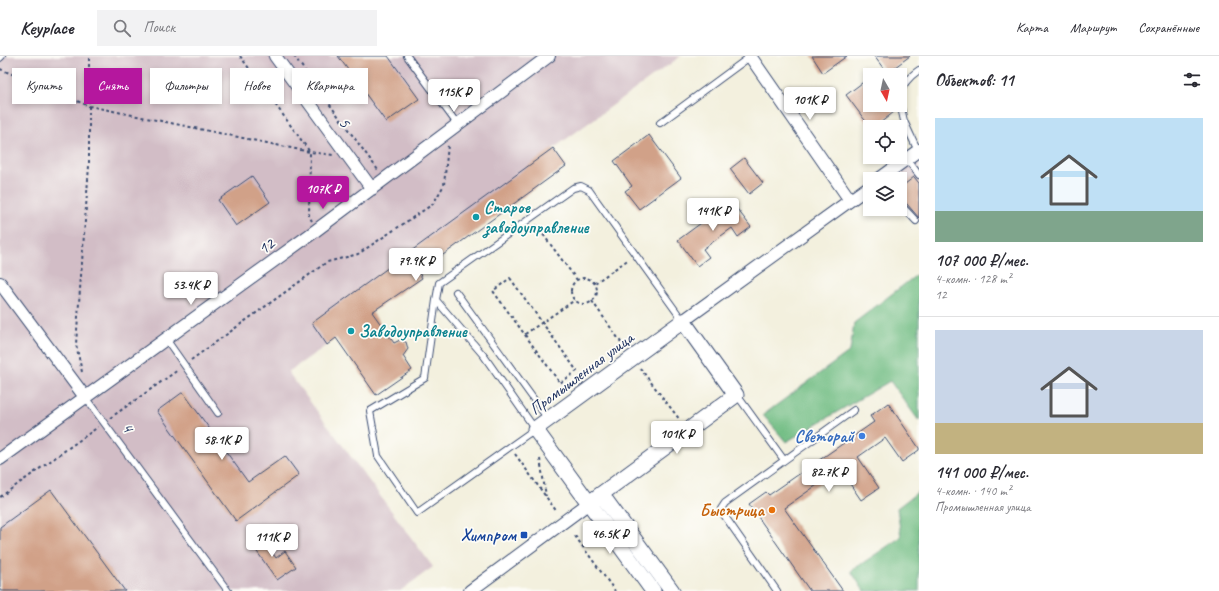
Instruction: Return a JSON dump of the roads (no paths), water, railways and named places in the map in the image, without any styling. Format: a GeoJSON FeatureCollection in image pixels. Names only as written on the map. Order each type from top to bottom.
{"type":"FeatureCollection","features":[{"type":"Feature","properties":{"kind":"street","name":"5"},"geometry":{"type":"LineString","coordinates":[[275,56],[372,189]]}},
{"type":"Feature","properties":{"kind":"street","name":"12"},"geometry":{"type":"LineString","coordinates":[[0,459],[317,230],[549,56]]}},
{"type":"Feature","properties":{"kind":"street"},"geometry":{"type":"LineString","coordinates":[[750,56],[850,200]]}},
{"type":"Feature","properties":{"kind":"street"},"geometry":{"type":"LineString","coordinates":[[907,159],[918,151]]}},
{"type":"Feature","properties":{"kind":"street"},"geometry":{"type":"LineString","coordinates":[[889,172],[900,164]]}},
{"type":"Feature","properties":{"kind":"street","name":"Промышленная улица"},"geometry":{"type":"LineString","coordinates":[[653,591],[535,429],[863,191]]}},
{"type":"Feature","properties":{"kind":"street","name":"4"},"geometry":{"type":"LineString","coordinates":[[0,282],[85,397]]}},
{"type":"Feature","properties":{"kind":"street"},"geometry":{"type":"LineString","coordinates":[[470,591],[736,395],[683,322]]}},
{"type":"Feature","properties":{"kind":"street"},"geometry":{"type":"LineString","coordinates":[[601,494],[672,591]]}},
{"type":"Feature","properties":{"kind":"lane"},"geometry":{"type":"LineString","coordinates":[[407,56],[453,128]]}},
{"type":"Feature","properties":{"kind":"lane"},"geometry":{"type":"LineString","coordinates":[[660,123],[750,56]]}},
{"type":"Feature","properties":{"kind":"lane"},"geometry":{"type":"LineString","coordinates":[[907,81],[919,70]]}},
{"type":"Feature","properties":{"kind":"lane"},"geometry":{"type":"LineString","coordinates":[[902,112],[904,121],[918,151]]}},
{"type":"Feature","properties":{"kind":"lane"},"geometry":{"type":"LineString","coordinates":[[907,159],[919,175]]}},
{"type":"Feature","properties":{"kind":"lane"},"geometry":{"type":"LineString","coordinates":[[436,300],[484,356],[535,429],[417,513],[378,456],[370,411],[425,378],[436,300],[439,283],[574,188],[581,186],[588,190],[683,322]]}},
{"type":"Feature","properties":{"kind":"lane"},"geometry":{"type":"LineString","coordinates":[[907,211],[916,220]]}},
{"type":"Feature","properties":{"kind":"lane"},"geometry":{"type":"LineString","coordinates":[[456,292],[548,419]]}},
{"type":"Feature","properties":{"kind":"lane"},"geometry":{"type":"LineString","coordinates":[[166,339],[218,413]]}},
{"type":"Feature","properties":{"kind":"lane"},"geometry":{"type":"LineString","coordinates":[[736,395],[784,460]]}},
{"type":"Feature","properties":{"kind":"lane","name":"4"},"geometry":{"type":"LineString","coordinates":[[85,397],[228,591]]}},
{"type":"Feature","properties":{"kind":"lane"},"geometry":{"type":"LineString","coordinates":[[777,591],[721,509],[725,503],[854,410]]}},
{"type":"Feature","properties":{"kind":"place","name":"Старое заводоуправление"},"geometry":{"type":"Point","coordinates":[476,217]}},
{"type":"Feature","properties":{"kind":"place","name":"Заводоуправление"},"geometry":{"type":"Point","coordinates":[351,331]}},
{"type":"Feature","properties":{"kind":"place","name":"Светорай"},"geometry":{"type":"Point","coordinates":[862,436]}},
{"type":"Feature","properties":{"kind":"place","name":"Быстрица"},"geometry":{"type":"Point","coordinates":[772,510]}},
{"type":"Feature","properties":{"kind":"place","name":"Химпром"},"geometry":{"type":"Point","coordinates":[524,535]}}]}
